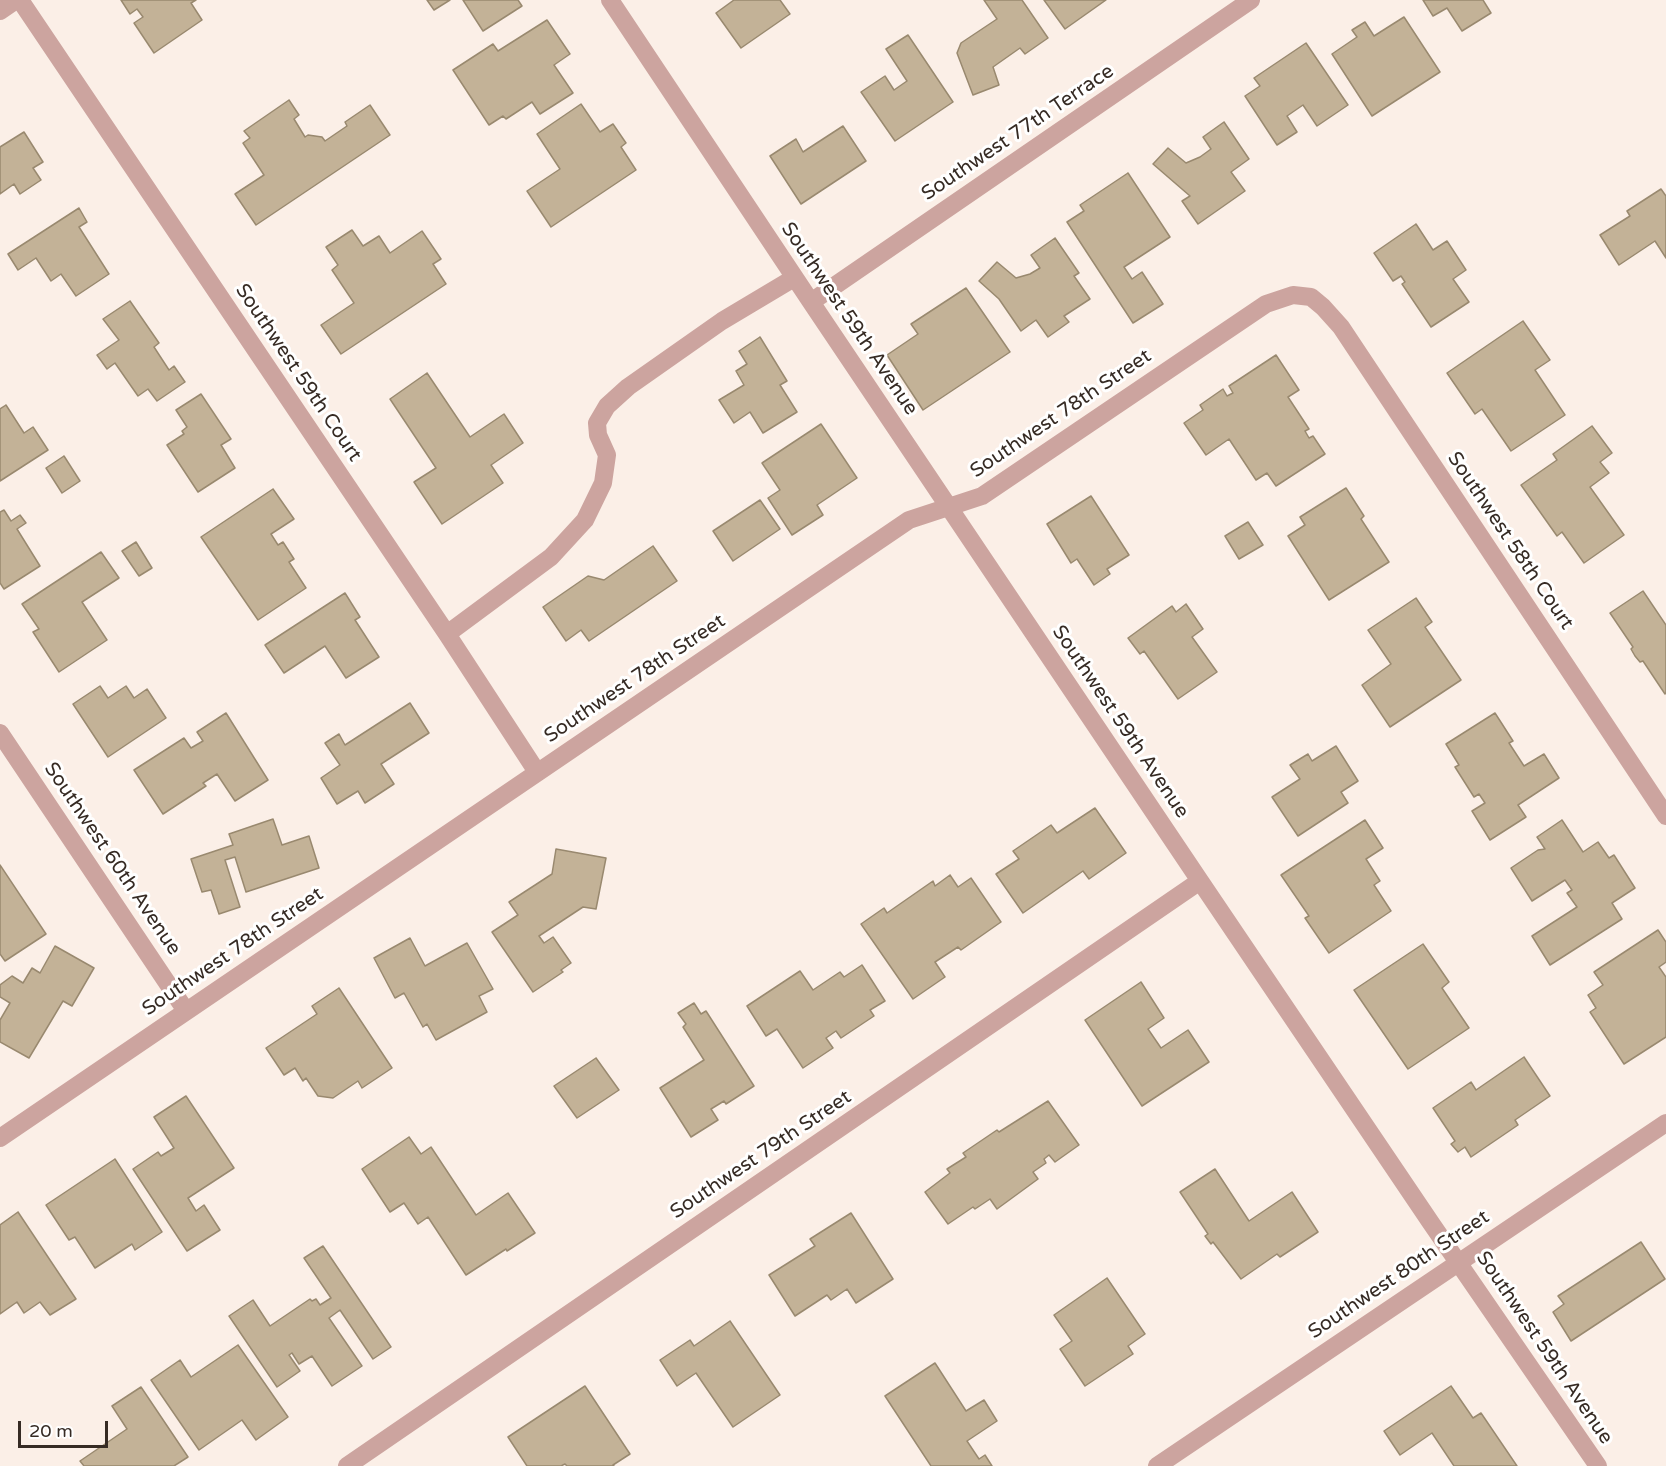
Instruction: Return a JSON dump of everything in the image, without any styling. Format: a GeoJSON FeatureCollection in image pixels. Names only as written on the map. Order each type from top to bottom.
{"type":"FeatureCollection","features":[{"type":"Feature","properties":{"kind":"street"},"geometry":{"type":"LineString","coordinates":[[0,11],[18,0]]}},
{"type":"Feature","properties":{"kind":"street","name":"Southwest 59th Court"},"geometry":{"type":"LineString","coordinates":[[18,0],[447,634],[537,772]]}},
{"type":"Feature","properties":{"kind":"street","name":"Southwest 59th Avenue"},"geometry":{"type":"LineString","coordinates":[[610,0],[794,278],[1200,881],[1598,1466]]}},
{"type":"Feature","properties":{"kind":"street","name":"Southwest 77th Terrace"},"geometry":{"type":"LineString","coordinates":[[811,302],[1251,0]]}},
{"type":"Feature","properties":{"kind":"street"},"geometry":{"type":"LineString","coordinates":[[447,634],[551,557],[585,520],[603,483],[607,455],[598,435],[597,423],[607,406],[628,387],[722,321],[794,278]]}},
{"type":"Feature","properties":{"kind":"street","name":"Southwest 78th Street"},"geometry":{"type":"LineString","coordinates":[[0,1138],[909,520],[982,496],[1266,304],[1278,298],[1293,295],[1311,297]]}},
{"type":"Feature","properties":{"kind":"street","name":"Southwest 58th Court"},"geometry":{"type":"LineString","coordinates":[[1311,297],[1341,327],[1666,816]]}},
{"type":"Feature","properties":{"kind":"street","name":"Southwest 60th Avenue"},"geometry":{"type":"LineString","coordinates":[[0,733],[186,1011]]}},
{"type":"Feature","properties":{"kind":"street","name":"Southwest 79th Street"},"geometry":{"type":"LineString","coordinates":[[347,1466],[1200,881]]}},
{"type":"Feature","properties":{"kind":"street","name":"Southwest 80th Street"},"geometry":{"type":"LineString","coordinates":[[1157,1466],[1666,1123]]}},
{"type":"Feature","properties":{"kind":"building"},"geometry":{"type":"Polygon","coordinates":[[[121,0],[196,0],[191,3],[202,20],[154,53],[134,23],[143,17],[137,9],[130,14],[121,0]]]}},
{"type":"Feature","properties":{"kind":"building"},"geometry":{"type":"Polygon","coordinates":[[[427,0],[450,0],[434,10],[427,0]]]}},
{"type":"Feature","properties":{"kind":"building"},"geometry":{"type":"Polygon","coordinates":[[[463,0],[518,0],[522,6],[483,31],[463,0]]]}},
{"type":"Feature","properties":{"kind":"building"},"geometry":{"type":"Polygon","coordinates":[[[734,0],[780,0],[790,14],[741,48],[716,13],[734,0]]]}},
{"type":"Feature","properties":{"kind":"building"},"geometry":{"type":"Polygon","coordinates":[[[984,0],[1022,0],[1048,38],[1025,54],[1020,48],[993,67],[999,85],[973,95],[957,53],[961,43],[997,19],[984,0]]]}},
{"type":"Feature","properties":{"kind":"building"},"geometry":{"type":"Polygon","coordinates":[[[1044,0],[1106,0],[1065,29],[1044,0]]]}},
{"type":"Feature","properties":{"kind":"building"},"geometry":{"type":"Polygon","coordinates":[[[1423,0],[1483,0],[1491,13],[1462,31],[1447,8],[1433,16],[1423,0]]]}},
{"type":"Feature","properties":{"kind":"building"},"geometry":{"type":"Polygon","coordinates":[[[1404,17],[1440,72],[1372,116],[1332,54],[1357,37],[1352,30],[1365,22],[1374,36],[1404,17]]]}},
{"type":"Feature","properties":{"kind":"building"},"geometry":{"type":"Polygon","coordinates":[[[547,20],[570,54],[554,65],[573,93],[540,114],[532,102],[506,119],[503,116],[489,125],[453,70],[493,44],[498,51],[547,20]]]}},
{"type":"Feature","properties":{"kind":"building"},"geometry":{"type":"Polygon","coordinates":[[[908,35],[953,102],[895,141],[861,92],[885,76],[894,90],[907,81],[886,49],[908,35]]]}},
{"type":"Feature","properties":{"kind":"building"},"geometry":{"type":"Polygon","coordinates":[[[1306,43],[1348,105],[1317,126],[1303,105],[1287,116],[1297,132],[1277,145],[1245,96],[1260,86],[1254,78],[1306,43]]]}},
{"type":"Feature","properties":{"kind":"building"},"geometry":{"type":"Polygon","coordinates":[[[289,100],[299,115],[294,119],[305,137],[308,135],[322,137],[325,141],[347,126],[345,122],[370,105],[390,135],[256,225],[235,194],[264,175],[243,143],[250,138],[244,131],[289,100]]]}},
{"type":"Feature","properties":{"kind":"building"},"geometry":{"type":"Polygon","coordinates":[[[581,104],[600,132],[613,124],[626,143],[621,147],[636,170],[551,227],[527,191],[560,169],[537,134],[581,104]]]}},
{"type":"Feature","properties":{"kind":"building"},"geometry":{"type":"Polygon","coordinates":[[[1224,122],[1249,159],[1231,172],[1245,191],[1198,224],[1182,201],[1190,196],[1153,164],[1168,148],[1186,163],[1200,157],[1211,149],[1203,137],[1224,122]]]}},
{"type":"Feature","properties":{"kind":"building"},"geometry":{"type":"Polygon","coordinates":[[[843,126],[866,161],[801,204],[770,156],[796,139],[803,152],[843,126]]]}},
{"type":"Feature","properties":{"kind":"building"},"geometry":{"type":"Polygon","coordinates":[[[24,132],[43,162],[33,168],[41,180],[20,194],[14,184],[0,194],[0,147],[24,132]]]}},
{"type":"Feature","properties":{"kind":"building"},"geometry":{"type":"Polygon","coordinates":[[[1128,173],[1170,237],[1124,267],[1132,279],[1142,272],[1163,304],[1133,323],[1067,222],[1084,211],[1080,205],[1128,173]]]}},
{"type":"Feature","properties":{"kind":"building"},"geometry":{"type":"Polygon","coordinates":[[[1661,189],[1666,196],[1666,258],[1655,241],[1619,265],[1600,235],[1630,216],[1627,211],[1661,189]]]}},
{"type":"Feature","properties":{"kind":"building"},"geometry":{"type":"Polygon","coordinates":[[[79,208],[87,222],[79,227],[109,274],[76,296],[61,274],[51,281],[36,258],[18,270],[8,254],[79,208]]]}},
{"type":"Feature","properties":{"kind":"building"},"geometry":{"type":"Polygon","coordinates":[[[1416,224],[1433,250],[1447,241],[1466,270],[1453,279],[1469,302],[1431,327],[1402,284],[1405,282],[1401,276],[1393,281],[1374,253],[1416,224]]]}},
{"type":"Feature","properties":{"kind":"building"},"geometry":{"type":"Polygon","coordinates":[[[352,230],[363,246],[379,236],[390,253],[422,231],[441,259],[433,264],[446,284],[341,354],[321,325],[354,303],[332,270],[338,265],[326,247],[352,230]]]}},
{"type":"Feature","properties":{"kind":"building"},"geometry":{"type":"Polygon","coordinates":[[[1055,238],[1079,273],[1074,276],[1090,299],[1064,316],[1069,322],[1048,337],[1036,320],[1021,331],[999,299],[979,281],[997,262],[1016,278],[1030,274],[1040,268],[1031,255],[1055,238]]]}},
{"type":"Feature","properties":{"kind":"building"},"geometry":{"type":"Polygon","coordinates":[[[966,288],[1010,352],[923,410],[887,355],[918,334],[911,324],[966,288]]]}},
{"type":"Feature","properties":{"kind":"building"},"geometry":{"type":"Polygon","coordinates":[[[130,301],[159,343],[154,347],[169,370],[174,366],[185,382],[157,401],[148,389],[138,396],[115,363],[107,369],[97,355],[119,340],[103,319],[130,301]]]}},
{"type":"Feature","properties":{"kind":"building"},"geometry":{"type":"Polygon","coordinates":[[[1523,321],[1550,360],[1535,370],[1565,415],[1511,451],[1482,409],[1475,414],[1447,373],[1523,321]]]}},
{"type":"Feature","properties":{"kind":"building"},"geometry":{"type":"Polygon","coordinates":[[[760,337],[787,381],[780,385],[797,412],[763,433],[750,412],[734,423],[719,400],[744,385],[736,371],[747,364],[739,351],[760,337]]]}},
{"type":"Feature","properties":{"kind":"building"},"geometry":{"type":"Polygon","coordinates":[[[1276,355],[1299,390],[1288,397],[1309,429],[1305,431],[1309,438],[1313,436],[1325,454],[1276,486],[1267,473],[1256,480],[1229,439],[1206,455],[1184,423],[1203,410],[1200,405],[1223,389],[1227,396],[1233,393],[1229,386],[1276,355]]]}},
{"type":"Feature","properties":{"kind":"building"},"geometry":{"type":"Polygon","coordinates":[[[427,373],[470,437],[504,414],[523,443],[491,465],[503,483],[442,524],[414,482],[436,468],[390,399],[427,373]]]}},
{"type":"Feature","properties":{"kind":"building"},"geometry":{"type":"Polygon","coordinates":[[[201,394],[231,439],[221,445],[235,468],[198,492],[167,445],[184,434],[182,431],[187,427],[176,410],[201,394]]]}},
{"type":"Feature","properties":{"kind":"building"},"geometry":{"type":"Polygon","coordinates":[[[6,405],[24,433],[33,427],[48,450],[0,481],[0,409],[6,405]]]}},
{"type":"Feature","properties":{"kind":"building"},"geometry":{"type":"Polygon","coordinates":[[[821,424],[857,478],[817,505],[823,515],[792,535],[768,498],[780,490],[762,463],[821,424]]]}},
{"type":"Feature","properties":{"kind":"building"},"geometry":{"type":"Polygon","coordinates":[[[1592,426],[1612,453],[1600,462],[1609,473],[1590,487],[1624,535],[1584,563],[1562,532],[1557,536],[1521,485],[1557,460],[1553,454],[1592,426]]]}},
{"type":"Feature","properties":{"kind":"building"},"geometry":{"type":"Polygon","coordinates":[[[64,456],[80,481],[62,493],[46,468],[64,456]]]}},
{"type":"Feature","properties":{"kind":"building"},"geometry":{"type":"Polygon","coordinates":[[[1346,488],[1364,516],[1361,519],[1389,562],[1329,600],[1288,536],[1305,525],[1300,517],[1346,488]]]}},
{"type":"Feature","properties":{"kind":"building"},"geometry":{"type":"Polygon","coordinates":[[[273,489],[294,519],[271,534],[278,545],[283,542],[294,559],[289,562],[306,588],[258,620],[201,537],[273,489]]]}},
{"type":"Feature","properties":{"kind":"building"},"geometry":{"type":"Polygon","coordinates":[[[1091,496],[1129,555],[1107,569],[1110,574],[1094,585],[1077,559],[1071,563],[1047,524],[1091,496]]]}},
{"type":"Feature","properties":{"kind":"building"},"geometry":{"type":"Polygon","coordinates":[[[760,500],[780,529],[733,561],[713,531],[760,500]]]}},
{"type":"Feature","properties":{"kind":"building"},"geometry":{"type":"Polygon","coordinates":[[[4,510],[11,521],[20,515],[26,523],[17,529],[40,566],[4,589],[0,583],[0,512],[4,510]]]}},
{"type":"Feature","properties":{"kind":"building"},"geometry":{"type":"Polygon","coordinates":[[[1248,522],[1263,545],[1239,559],[1225,536],[1248,522]]]}},
{"type":"Feature","properties":{"kind":"building"},"geometry":{"type":"Polygon","coordinates":[[[136,542],[152,568],[139,576],[122,551],[136,542]]]}},
{"type":"Feature","properties":{"kind":"building"},"geometry":{"type":"Polygon","coordinates":[[[653,546],[677,581],[589,641],[581,630],[566,641],[543,607],[588,576],[604,580],[653,546]]]}},
{"type":"Feature","properties":{"kind":"building"},"geometry":{"type":"Polygon","coordinates":[[[101,552],[119,578],[82,602],[107,640],[59,672],[33,632],[39,629],[22,604],[101,552]]]}},
{"type":"Feature","properties":{"kind":"building"},"geometry":{"type":"Polygon","coordinates":[[[1643,591],[1666,625],[1665,694],[1643,661],[1640,662],[1635,656],[1631,649],[1633,647],[1610,613],[1643,591]]]}},
{"type":"Feature","properties":{"kind":"building"},"geometry":{"type":"Polygon","coordinates":[[[345,593],[360,617],[355,620],[379,657],[346,678],[325,646],[284,673],[265,645],[345,593]]]}},
{"type":"Feature","properties":{"kind":"building"},"geometry":{"type":"Polygon","coordinates":[[[1416,598],[1432,622],[1425,627],[1461,680],[1390,727],[1362,685],[1391,664],[1368,630],[1416,598]]]}},
{"type":"Feature","properties":{"kind":"building"},"geometry":{"type":"Polygon","coordinates":[[[1186,604],[1203,629],[1192,637],[1217,672],[1178,699],[1144,651],[1140,654],[1128,638],[1172,606],[1176,612],[1186,604]]]}},
{"type":"Feature","properties":{"kind":"building"},"geometry":{"type":"Polygon","coordinates":[[[100,686],[108,698],[126,686],[134,698],[147,689],[166,718],[108,757],[73,704],[100,686]]]}},
{"type":"Feature","properties":{"kind":"building"},"geometry":{"type":"Polygon","coordinates":[[[410,703],[429,733],[381,764],[394,784],[365,803],[358,791],[337,804],[321,778],[340,765],[325,743],[339,734],[345,745],[410,703]]]}},
{"type":"Feature","properties":{"kind":"building"},"geometry":{"type":"Polygon","coordinates":[[[226,713],[268,780],[235,801],[217,774],[203,783],[206,786],[163,814],[134,770],[184,738],[191,748],[203,741],[197,732],[226,713]]]}},
{"type":"Feature","properties":{"kind":"building"},"geometry":{"type":"Polygon","coordinates":[[[1495,713],[1513,741],[1509,743],[1524,766],[1544,754],[1559,778],[1518,805],[1526,817],[1490,840],[1472,811],[1485,803],[1479,794],[1474,797],[1455,767],[1459,765],[1446,744],[1495,713]]]}},
{"type":"Feature","properties":{"kind":"building"},"geometry":{"type":"Polygon","coordinates":[[[1336,746],[1358,781],[1341,792],[1348,803],[1298,836],[1272,797],[1300,779],[1290,765],[1308,754],[1312,761],[1336,746]]]}},
{"type":"Feature","properties":{"kind":"building"},"geometry":{"type":"Polygon","coordinates":[[[1095,808],[1126,853],[1089,879],[1083,871],[1023,913],[996,874],[1019,859],[1013,851],[1051,825],[1057,833],[1095,808]]]}},
{"type":"Feature","properties":{"kind":"building"},"geometry":{"type":"Polygon","coordinates":[[[273,819],[282,845],[309,836],[319,868],[246,892],[235,857],[225,860],[240,907],[219,914],[211,890],[202,892],[191,859],[233,845],[229,834],[273,819]]]}},
{"type":"Feature","properties":{"kind":"building"},"geometry":{"type":"Polygon","coordinates":[[[1365,820],[1383,848],[1366,859],[1380,881],[1374,885],[1391,911],[1329,953],[1305,918],[1309,916],[1281,875],[1365,820]]]}},
{"type":"Feature","properties":{"kind":"building"},"geometry":{"type":"Polygon","coordinates":[[[1562,820],[1583,852],[1598,842],[1609,858],[1614,855],[1635,888],[1612,903],[1622,919],[1550,965],[1532,936],[1577,907],[1567,893],[1572,890],[1565,880],[1532,901],[1511,868],[1538,850],[1545,849],[1537,837],[1562,820]]]}},
{"type":"Feature","properties":{"kind":"building"},"geometry":{"type":"Polygon","coordinates":[[[556,849],[606,858],[596,909],[583,907],[539,936],[544,943],[553,937],[571,963],[561,970],[563,972],[533,992],[492,932],[518,915],[509,902],[552,874],[556,849]]]}},
{"type":"Feature","properties":{"kind":"building"},"geometry":{"type":"Polygon","coordinates":[[[0,865],[46,934],[5,961],[0,954],[0,865]]]}},
{"type":"Feature","properties":{"kind":"building"},"geometry":{"type":"Polygon","coordinates":[[[950,875],[958,887],[971,878],[1001,922],[961,950],[958,947],[935,962],[945,977],[913,999],[861,924],[884,908],[887,913],[933,881],[935,886],[950,875]]]}},
{"type":"Feature","properties":{"kind":"building"},"geometry":{"type":"Polygon","coordinates":[[[1658,930],[1666,942],[1666,962],[1659,967],[1666,977],[1666,1037],[1624,1064],[1590,1012],[1596,1008],[1588,995],[1603,985],[1594,972],[1658,930]]]}},
{"type":"Feature","properties":{"kind":"building"},"geometry":{"type":"Polygon","coordinates":[[[410,938],[425,966],[467,943],[493,989],[479,996],[487,1012],[436,1040],[427,1024],[423,1027],[404,993],[395,998],[374,958],[410,938]]]}},
{"type":"Feature","properties":{"kind":"building"},"geometry":{"type":"Polygon","coordinates":[[[1423,944],[1449,982],[1442,988],[1469,1028],[1408,1069],[1354,990],[1423,944]]]}},
{"type":"Feature","properties":{"kind":"building"},"geometry":{"type":"Polygon","coordinates":[[[55,946],[94,968],[72,1006],[63,1001],[29,1058],[0,1042],[0,1020],[10,1003],[0,997],[0,985],[12,976],[23,983],[32,968],[40,973],[55,946]]]}},
{"type":"Feature","properties":{"kind":"building"},"geometry":{"type":"Polygon","coordinates":[[[862,965],[885,1001],[870,1010],[874,1016],[841,1038],[836,1031],[826,1038],[833,1048],[803,1068],[777,1029],[766,1036],[747,1006],[800,971],[813,990],[840,972],[844,977],[862,965]]]}},
{"type":"Feature","properties":{"kind":"building"},"geometry":{"type":"Polygon","coordinates":[[[1141,982],[1164,1018],[1148,1029],[1161,1048],[1188,1030],[1209,1062],[1142,1106],[1085,1020],[1141,982]]]}},
{"type":"Feature","properties":{"kind":"building"},"geometry":{"type":"Polygon","coordinates":[[[339,988],[392,1068],[362,1088],[358,1081],[333,1098],[318,1096],[306,1078],[303,1081],[295,1068],[284,1075],[266,1048],[317,1014],[312,1006],[339,988]]]}},
{"type":"Feature","properties":{"kind":"building"},"geometry":{"type":"Polygon","coordinates":[[[694,1003],[701,1014],[706,1011],[754,1086],[726,1104],[724,1101],[711,1109],[718,1120],[691,1137],[660,1088],[704,1060],[683,1027],[686,1024],[678,1013],[694,1003]]]}},
{"type":"Feature","properties":{"kind":"building"},"geometry":{"type":"Polygon","coordinates":[[[1524,1057],[1550,1096],[1515,1120],[1518,1125],[1471,1157],[1465,1147],[1458,1152],[1451,1144],[1455,1141],[1433,1108],[1471,1082],[1476,1090],[1524,1057]]]}},
{"type":"Feature","properties":{"kind":"building"},"geometry":{"type":"Polygon","coordinates":[[[596,1058],[619,1090],[577,1118],[554,1086],[596,1058]]]}},
{"type":"Feature","properties":{"kind":"building"},"geometry":{"type":"Polygon","coordinates":[[[186,1096],[234,1168],[188,1198],[196,1211],[204,1205],[220,1230],[187,1251],[133,1169],[158,1152],[161,1156],[174,1148],[154,1117],[186,1096]]]}},
{"type":"Feature","properties":{"kind":"building"},"geometry":{"type":"Polygon","coordinates":[[[1048,1101],[1079,1145],[1055,1162],[1049,1155],[1044,1159],[1046,1163],[1033,1172],[1038,1179],[997,1209],[990,1199],[975,1209],[973,1207],[948,1224],[925,1192],[950,1173],[947,1169],[966,1157],[963,1153],[997,1130],[999,1132],[1048,1101]]]}},
{"type":"Feature","properties":{"kind":"building"},"geometry":{"type":"Polygon","coordinates":[[[409,1137],[421,1154],[431,1147],[476,1215],[508,1193],[535,1233],[466,1275],[428,1217],[418,1224],[404,1203],[390,1212],[362,1169],[409,1137]]]}},
{"type":"Feature","properties":{"kind":"building"},"geometry":{"type":"Polygon","coordinates":[[[115,1159],[162,1232],[135,1250],[132,1244],[95,1268],[75,1237],[69,1240],[46,1205],[115,1159]]]}},
{"type":"Feature","properties":{"kind":"building"},"geometry":{"type":"Polygon","coordinates":[[[1215,1169],[1249,1221],[1292,1192],[1318,1232],[1280,1257],[1277,1254],[1241,1279],[1213,1242],[1211,1244],[1205,1236],[1208,1234],[1180,1192],[1215,1169]]]}},
{"type":"Feature","properties":{"kind":"building"},"geometry":{"type":"Polygon","coordinates":[[[18,1212],[76,1299],[50,1315],[40,1302],[24,1313],[17,1302],[0,1314],[0,1225],[18,1212]]]}},
{"type":"Feature","properties":{"kind":"building"},"geometry":{"type":"Polygon","coordinates":[[[851,1213],[893,1279],[856,1303],[847,1289],[831,1300],[827,1295],[795,1316],[769,1275],[815,1246],[810,1239],[851,1213]]]}},
{"type":"Feature","properties":{"kind":"building"},"geometry":{"type":"Polygon","coordinates":[[[1641,1242],[1665,1279],[1571,1341],[1553,1312],[1564,1304],[1558,1296],[1641,1242]]]}},
{"type":"Feature","properties":{"kind":"building"},"geometry":{"type":"Polygon","coordinates":[[[323,1246],[391,1347],[373,1359],[340,1310],[329,1318],[362,1366],[332,1386],[312,1356],[299,1364],[292,1353],[289,1355],[300,1371],[277,1387],[229,1316],[253,1300],[270,1326],[310,1299],[312,1301],[316,1299],[320,1305],[331,1298],[304,1258],[323,1246]]]}},
{"type":"Feature","properties":{"kind":"building"},"geometry":{"type":"Polygon","coordinates":[[[1107,1278],[1145,1334],[1128,1346],[1133,1354],[1085,1386],[1060,1349],[1072,1341],[1054,1315],[1107,1278]]]}},
{"type":"Feature","properties":{"kind":"building"},"geometry":{"type":"Polygon","coordinates":[[[730,1321],[780,1395],[733,1427],[696,1373],[677,1386],[660,1360],[690,1340],[694,1346],[730,1321]]]}},
{"type":"Feature","properties":{"kind":"building"},"geometry":{"type":"Polygon","coordinates":[[[238,1345],[288,1417],[256,1440],[242,1420],[199,1450],[151,1380],[180,1360],[191,1377],[238,1345]]]}},
{"type":"Feature","properties":{"kind":"building"},"geometry":{"type":"Polygon","coordinates":[[[935,1363],[966,1411],[984,1400],[997,1421],[967,1441],[979,1459],[985,1455],[992,1466],[931,1466],[885,1396],[935,1363]]]}},
{"type":"Feature","properties":{"kind":"building"},"geometry":{"type":"Polygon","coordinates":[[[585,1386],[630,1454],[614,1466],[567,1466],[565,1464],[527,1466],[508,1437],[585,1386]]]}},
{"type":"Feature","properties":{"kind":"building"},"geometry":{"type":"Polygon","coordinates":[[[1451,1386],[1473,1418],[1481,1413],[1517,1466],[1454,1466],[1432,1433],[1400,1455],[1384,1431],[1451,1386]]]}},
{"type":"Feature","properties":{"kind":"building"},"geometry":{"type":"Polygon","coordinates":[[[141,1387],[188,1457],[174,1466],[84,1466],[80,1461],[127,1429],[112,1406],[141,1387]]]}}]}
